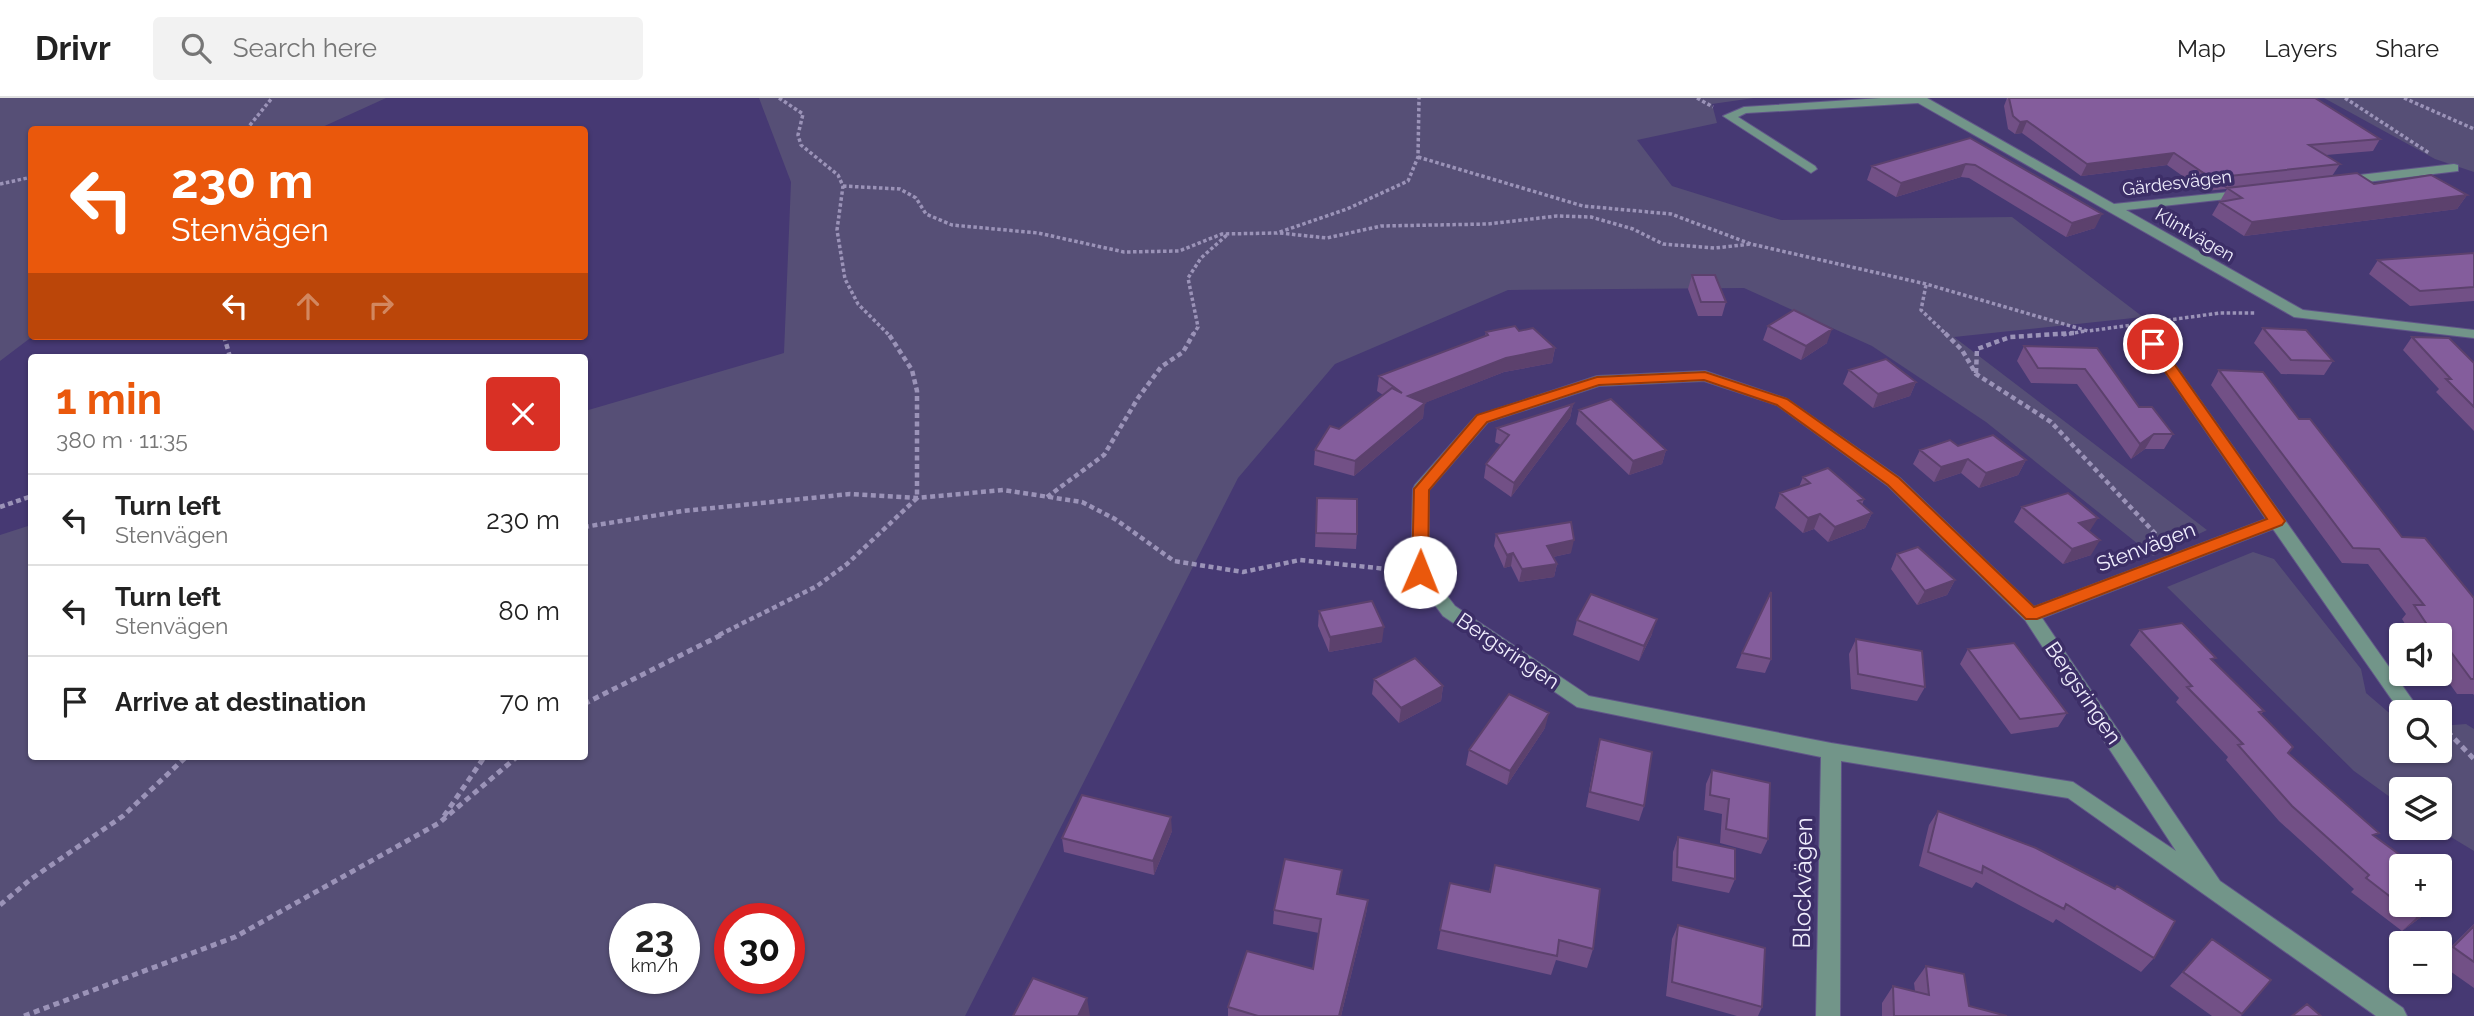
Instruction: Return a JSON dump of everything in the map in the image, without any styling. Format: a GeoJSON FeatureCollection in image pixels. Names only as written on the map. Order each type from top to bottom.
{"type":"FeatureCollection","features":[{"type":"Feature","properties":{"kind":"street"},"geometry":{"type":"LineString","coordinates":[[1811,169],[1729,116],[1744,110],[1920,99]]}},
{"type":"Feature","properties":{"kind":"street","name":"Klintvägen"},"geometry":{"type":"LineString","coordinates":[[1920,99],[2299,314],[2474,334]]}},
{"type":"Feature","properties":{"kind":"street"},"geometry":{"type":"LineString","coordinates":[[2331,183],[2454,168]]}},
{"type":"Feature","properties":{"kind":"street","name":"Gärdesvägen"},"geometry":{"type":"LineString","coordinates":[[2113,208],[2263,191]]}},
{"type":"Feature","properties":{"kind":"street"},"geometry":{"type":"LineString","coordinates":[[2153,344],[2402,700]]}},
{"type":"Feature","properties":{"kind":"street","name":"Bergsringen"},"geometry":{"type":"LineString","coordinates":[[2211,885],[2031,615],[1894,482],[1782,402],[1705,376],[1597,381],[1482,419],[1421,489],[1420,572],[1449,611],[1584,702],[1831,751],[2073,790],[2395,1016]]}},
{"type":"Feature","properties":{"kind":"street","name":"Stenvägen"},"geometry":{"type":"LineString","coordinates":[[2031,615],[2277,521]]}},
{"type":"Feature","properties":{"kind":"street","name":"Blockvägen"},"geometry":{"type":"LineString","coordinates":[[1828,1016],[1831,751]]}},
{"type":"Feature","properties":{"kind":"path"},"geometry":{"type":"LineString","coordinates":[[249,126],[272,98]]}},
{"type":"Feature","properties":{"kind":"path"},"geometry":{"type":"LineString","coordinates":[[588,702],[817,586],[847,564],[917,498],[917,391],[912,370],[885,329],[858,304],[845,279],[837,230],[843,186],[838,175],[801,145],[798,135],[803,114],[779,98]]}},
{"type":"Feature","properties":{"kind":"path"},"geometry":{"type":"LineString","coordinates":[[1277,233],[1347,209],[1408,181],[1418,157],[1419,98]]}},
{"type":"Feature","properties":{"kind":"path"},"geometry":{"type":"LineString","coordinates":[[2345,98],[2454,168]]}},
{"type":"Feature","properties":{"kind":"path"},"geometry":{"type":"LineString","coordinates":[[2403,98],[2474,129]]}},
{"type":"Feature","properties":{"kind":"path"},"geometry":{"type":"LineString","coordinates":[[1418,157],[1583,206],[1671,214],[1751,244],[1926,284],[2088,331]]}},
{"type":"Feature","properties":{"kind":"path"},"geometry":{"type":"LineString","coordinates":[[0,184],[28,178]]}},
{"type":"Feature","properties":{"kind":"path"},"geometry":{"type":"LineString","coordinates":[[843,186],[900,189],[916,198],[926,214],[951,225],[1038,233],[1124,252],[1179,251],[1222,234],[1277,233],[1328,238],[1381,226],[1488,224],[1557,216],[1591,217],[1633,229],[1663,244],[1716,248],[1751,244]]}},
{"type":"Feature","properties":{"kind":"path"},"geometry":{"type":"LineString","coordinates":[[1046,497],[1104,455],[1138,398],[1161,367],[1183,352],[1198,327],[1188,278],[1201,258],[1229,234]]}},
{"type":"Feature","properties":{"kind":"path"},"geometry":{"type":"LineString","coordinates":[[1926,284],[1921,310],[1962,350],[1976,374],[2051,422],[2180,558]]}},
{"type":"Feature","properties":{"kind":"path"},"geometry":{"type":"LineString","coordinates":[[1976,374],[1977,349],[2010,337],[2067,335],[2220,313],[2299,314]]}},
{"type":"Feature","properties":{"kind":"path"},"geometry":{"type":"LineString","coordinates":[[588,526],[682,511],[850,494],[917,498],[1003,490],[1082,502],[1115,519],[1174,561],[1243,572],[1300,560],[1420,572]]}},
{"type":"Feature","properties":{"kind":"path"},"geometry":{"type":"LineString","coordinates":[[0,507],[28,497]]}},
{"type":"Feature","properties":{"kind":"path"},"geometry":{"type":"LineString","coordinates":[[2452,736],[2474,759]]}},
{"type":"Feature","properties":{"kind":"path"},"geometry":{"type":"LineString","coordinates":[[0,905],[31,879],[123,816],[183,760]]}},
{"type":"Feature","properties":{"kind":"path"},"geometry":{"type":"LineString","coordinates":[[439,822],[482,760]]}},
{"type":"Feature","properties":{"kind":"path"},"geometry":{"type":"LineString","coordinates":[[24,1016],[235,937],[439,822],[514,760]]}},
{"type":"Feature","properties":{"kind":"shaded area"},"geometry":{"type":"Polygon","coordinates":[[[0,98],[386,98],[325,126],[28,126],[28,340],[0,361],[0,98]]]}},
{"type":"Feature","properties":{"kind":"shaded area"},"geometry":{"type":"Polygon","coordinates":[[[759,98],[1754,98],[1712,104],[1717,123],[1637,140],[1672,186],[1781,220],[2012,217],[2143,317],[1954,337],[2207,530],[2153,556],[1986,422],[1872,346],[1744,288],[1508,290],[1335,364],[1238,478],[965,1016],[0,1016],[0,535],[28,526],[28,760],[588,760],[588,410],[784,353],[791,182],[759,98]]]}},
{"type":"Feature","properties":{"kind":"shaded area"},"geometry":{"type":"Polygon","coordinates":[[[2324,98],[2474,98],[2474,172],[2435,159],[2324,98]]]}},
{"type":"Feature","properties":{"kind":"shaded area"},"geometry":{"type":"Polygon","coordinates":[[[2253,552],[2274,559],[2361,669],[2366,693],[2389,713],[2389,763],[2452,763],[2452,725],[2466,724],[2474,729],[2474,851],[2452,838],[2452,777],[2389,777],[2389,796],[2354,771],[2167,587],[2253,552]]]}},
{"type":"Feature","properties":{"kind":"building"},"geometry":{"type":"Polygon","coordinates":[[[2009,98],[2315,98],[2380,139],[2309,145],[2340,164],[2211,178],[2174,153],[2087,164],[2027,121],[2020,122],[2013,116],[2009,98]]]}},
{"type":"Feature","properties":{"kind":"building"},"geometry":{"type":"Polygon","coordinates":[[[1970,138],[2102,214],[2072,223],[1975,165],[1966,164],[1901,183],[1872,166],[1970,138]]]}},
{"type":"Feature","properties":{"kind":"building"},"geometry":{"type":"Polygon","coordinates":[[[2357,173],[2374,184],[2431,175],[2467,195],[2252,222],[2220,202],[2242,198],[2227,188],[2357,173]]]}},
{"type":"Feature","properties":{"kind":"building"},"geometry":{"type":"Polygon","coordinates":[[[2474,253],[2474,287],[2420,291],[2378,260],[2474,253]]]}},
{"type":"Feature","properties":{"kind":"building"},"geometry":{"type":"Polygon","coordinates":[[[1692,275],[1715,275],[1726,302],[1701,302],[1692,275]]]}},
{"type":"Feature","properties":{"kind":"building"},"geometry":{"type":"Polygon","coordinates":[[[1794,310],[1832,329],[1806,346],[1768,326],[1794,310]]]}},
{"type":"Feature","properties":{"kind":"building"},"geometry":{"type":"Polygon","coordinates":[[[1515,326],[1519,331],[1533,328],[1555,348],[1506,358],[1408,396],[1425,403],[1355,461],[1315,450],[1330,426],[1339,429],[1392,388],[1402,393],[1379,376],[1488,335],[1486,332],[1515,326]]]}},
{"type":"Feature","properties":{"kind":"building"},"geometry":{"type":"Polygon","coordinates":[[[2263,328],[2306,330],[2333,361],[2291,360],[2263,328]]]}},
{"type":"Feature","properties":{"kind":"building"},"geometry":{"type":"Polygon","coordinates":[[[2412,337],[2449,338],[2474,363],[2474,407],[2446,379],[2451,379],[2412,337]]]}},
{"type":"Feature","properties":{"kind":"building"},"geometry":{"type":"Polygon","coordinates":[[[2024,346],[2097,348],[2139,407],[2152,407],[2173,434],[2154,434],[2140,444],[2085,369],[2038,368],[2024,346]]]}},
{"type":"Feature","properties":{"kind":"building"},"geometry":{"type":"Polygon","coordinates":[[[1886,359],[1916,382],[1878,394],[1849,370],[1886,359]]]}},
{"type":"Feature","properties":{"kind":"building"},"geometry":{"type":"Polygon","coordinates":[[[2219,370],[2263,372],[2299,419],[2310,419],[2402,537],[2425,538],[2474,598],[2474,679],[2471,679],[2452,653],[2452,623],[2426,623],[2414,605],[2424,605],[2379,549],[2353,548],[2219,370]]]}},
{"type":"Feature","properties":{"kind":"building"},"geometry":{"type":"Polygon","coordinates":[[[1611,399],[1666,450],[1633,461],[1579,410],[1611,399]]]}},
{"type":"Feature","properties":{"kind":"building"},"geometry":{"type":"Polygon","coordinates":[[[1573,404],[1514,483],[1486,464],[1509,435],[1497,428],[1573,404]]]}},
{"type":"Feature","properties":{"kind":"building"},"geometry":{"type":"Polygon","coordinates":[[[1993,435],[2026,460],[1986,473],[1968,459],[1941,467],[1920,450],[1950,440],[1958,446],[1993,435]]]}},
{"type":"Feature","properties":{"kind":"building"},"geometry":{"type":"Polygon","coordinates":[[[1828,468],[1864,499],[1858,501],[1872,513],[1835,527],[1820,514],[1808,518],[1780,493],[1810,483],[1803,477],[1828,468]]]}},
{"type":"Feature","properties":{"kind":"building"},"geometry":{"type":"Polygon","coordinates":[[[2068,493],[2098,518],[2079,523],[2100,540],[2072,549],[2022,507],[2068,493]]]}},
{"type":"Feature","properties":{"kind":"building"},"geometry":{"type":"Polygon","coordinates":[[[1317,498],[1357,499],[1357,534],[1316,533],[1317,498]]]}},
{"type":"Feature","properties":{"kind":"building"},"geometry":{"type":"Polygon","coordinates":[[[1571,522],[1574,540],[1547,546],[1557,564],[1522,569],[1513,553],[1507,555],[1496,534],[1571,522]]]}},
{"type":"Feature","properties":{"kind":"building"},"geometry":{"type":"Polygon","coordinates":[[[1918,547],[1955,580],[1925,591],[1897,554],[1918,547]]]}},
{"type":"Feature","properties":{"kind":"building"},"geometry":{"type":"Polygon","coordinates":[[[1771,592],[1771,659],[1742,653],[1771,592]]]}},
{"type":"Feature","properties":{"kind":"building"},"geometry":{"type":"Polygon","coordinates":[[[1591,594],[1657,619],[1644,646],[1577,620],[1591,594]]]}},
{"type":"Feature","properties":{"kind":"building"},"geometry":{"type":"Polygon","coordinates":[[[1372,601],[1384,627],[1330,637],[1319,611],[1372,601]]]}},
{"type":"Feature","properties":{"kind":"building"},"geometry":{"type":"Polygon","coordinates":[[[2182,623],[2216,658],[2211,659],[2264,711],[2259,712],[2293,747],[2288,753],[2379,833],[2373,835],[2399,854],[2389,854],[2389,896],[2366,878],[2369,875],[2292,806],[2238,745],[2243,744],[2187,687],[2192,686],[2140,630],[2182,623]]]}},
{"type":"Feature","properties":{"kind":"building"},"geometry":{"type":"Polygon","coordinates":[[[1856,639],[1922,651],[1925,687],[1858,674],[1856,639]]]}},
{"type":"Feature","properties":{"kind":"building"},"geometry":{"type":"Polygon","coordinates":[[[2014,643],[2067,713],[2020,719],[1968,649],[2014,643]]]}},
{"type":"Feature","properties":{"kind":"building"},"geometry":{"type":"Polygon","coordinates":[[[1415,658],[1443,686],[1401,708],[1374,679],[1415,658]]]}},
{"type":"Feature","properties":{"kind":"building"},"geometry":{"type":"Polygon","coordinates":[[[1509,694],[1549,713],[1510,771],[1469,750],[1509,694]]]}},
{"type":"Feature","properties":{"kind":"building"},"geometry":{"type":"Polygon","coordinates":[[[1600,739],[1652,752],[1644,806],[1590,792],[1600,739]]]}},
{"type":"Feature","properties":{"kind":"building"},"geometry":{"type":"Polygon","coordinates":[[[1712,770],[1770,783],[1768,839],[1726,829],[1729,799],[1710,795],[1712,770]]]}},
{"type":"Feature","properties":{"kind":"building"},"geometry":{"type":"Polygon","coordinates":[[[1082,795],[1171,817],[1153,861],[1062,838],[1082,795]]]}},
{"type":"Feature","properties":{"kind":"building"},"geometry":{"type":"Polygon","coordinates":[[[1938,811],[2036,848],[2115,889],[2117,886],[2175,921],[2154,958],[2066,904],[2064,909],[1983,866],[1982,873],[1928,852],[1938,811]]]}},
{"type":"Feature","properties":{"kind":"building"},"geometry":{"type":"Polygon","coordinates":[[[1678,837],[1735,849],[1735,879],[1677,867],[1678,837]]]}},
{"type":"Feature","properties":{"kind":"building"},"geometry":{"type":"Polygon","coordinates":[[[1285,859],[1342,870],[1337,894],[1368,900],[1339,1016],[1258,1016],[1228,1007],[1247,951],[1313,969],[1321,919],[1274,910],[1285,859]]]}},
{"type":"Feature","properties":{"kind":"building"},"geometry":{"type":"Polygon","coordinates":[[[1495,865],[1600,889],[1593,949],[1559,940],[1557,956],[1440,930],[1450,883],[1490,892],[1495,865]]]}},
{"type":"Feature","properties":{"kind":"building"},"geometry":{"type":"Polygon","coordinates":[[[1678,925],[1765,948],[1762,1007],[1672,982],[1678,925]]]}},
{"type":"Feature","properties":{"kind":"building"},"geometry":{"type":"Polygon","coordinates":[[[2474,926],[2474,962],[2453,947],[2474,926]]]}},
{"type":"Feature","properties":{"kind":"building"},"geometry":{"type":"Polygon","coordinates":[[[2212,939],[2271,980],[2242,1014],[2183,972],[2212,939]]]}},
{"type":"Feature","properties":{"kind":"building"},"geometry":{"type":"Polygon","coordinates":[[[1926,966],[1964,974],[1969,1006],[2007,1016],[1894,1016],[1893,986],[1929,995],[1926,966]]]}},
{"type":"Feature","properties":{"kind":"building"},"geometry":{"type":"Polygon","coordinates":[[[1033,978],[1087,998],[1078,1016],[1013,1016],[1033,978]]]}},
{"type":"Feature","properties":{"kind":"building"},"geometry":{"type":"Polygon","coordinates":[[[2307,1004],[2321,1016],[2292,1016],[2307,1004]]]}},
{"type":"Feature","properties":{"kind":"route"},"geometry":{"type":"LineString","coordinates":[[1420,572],[1421,489],[1482,419],[1597,381],[1705,376],[1782,402],[1894,482],[2031,615],[2277,521],[2153,344]]}}]}
